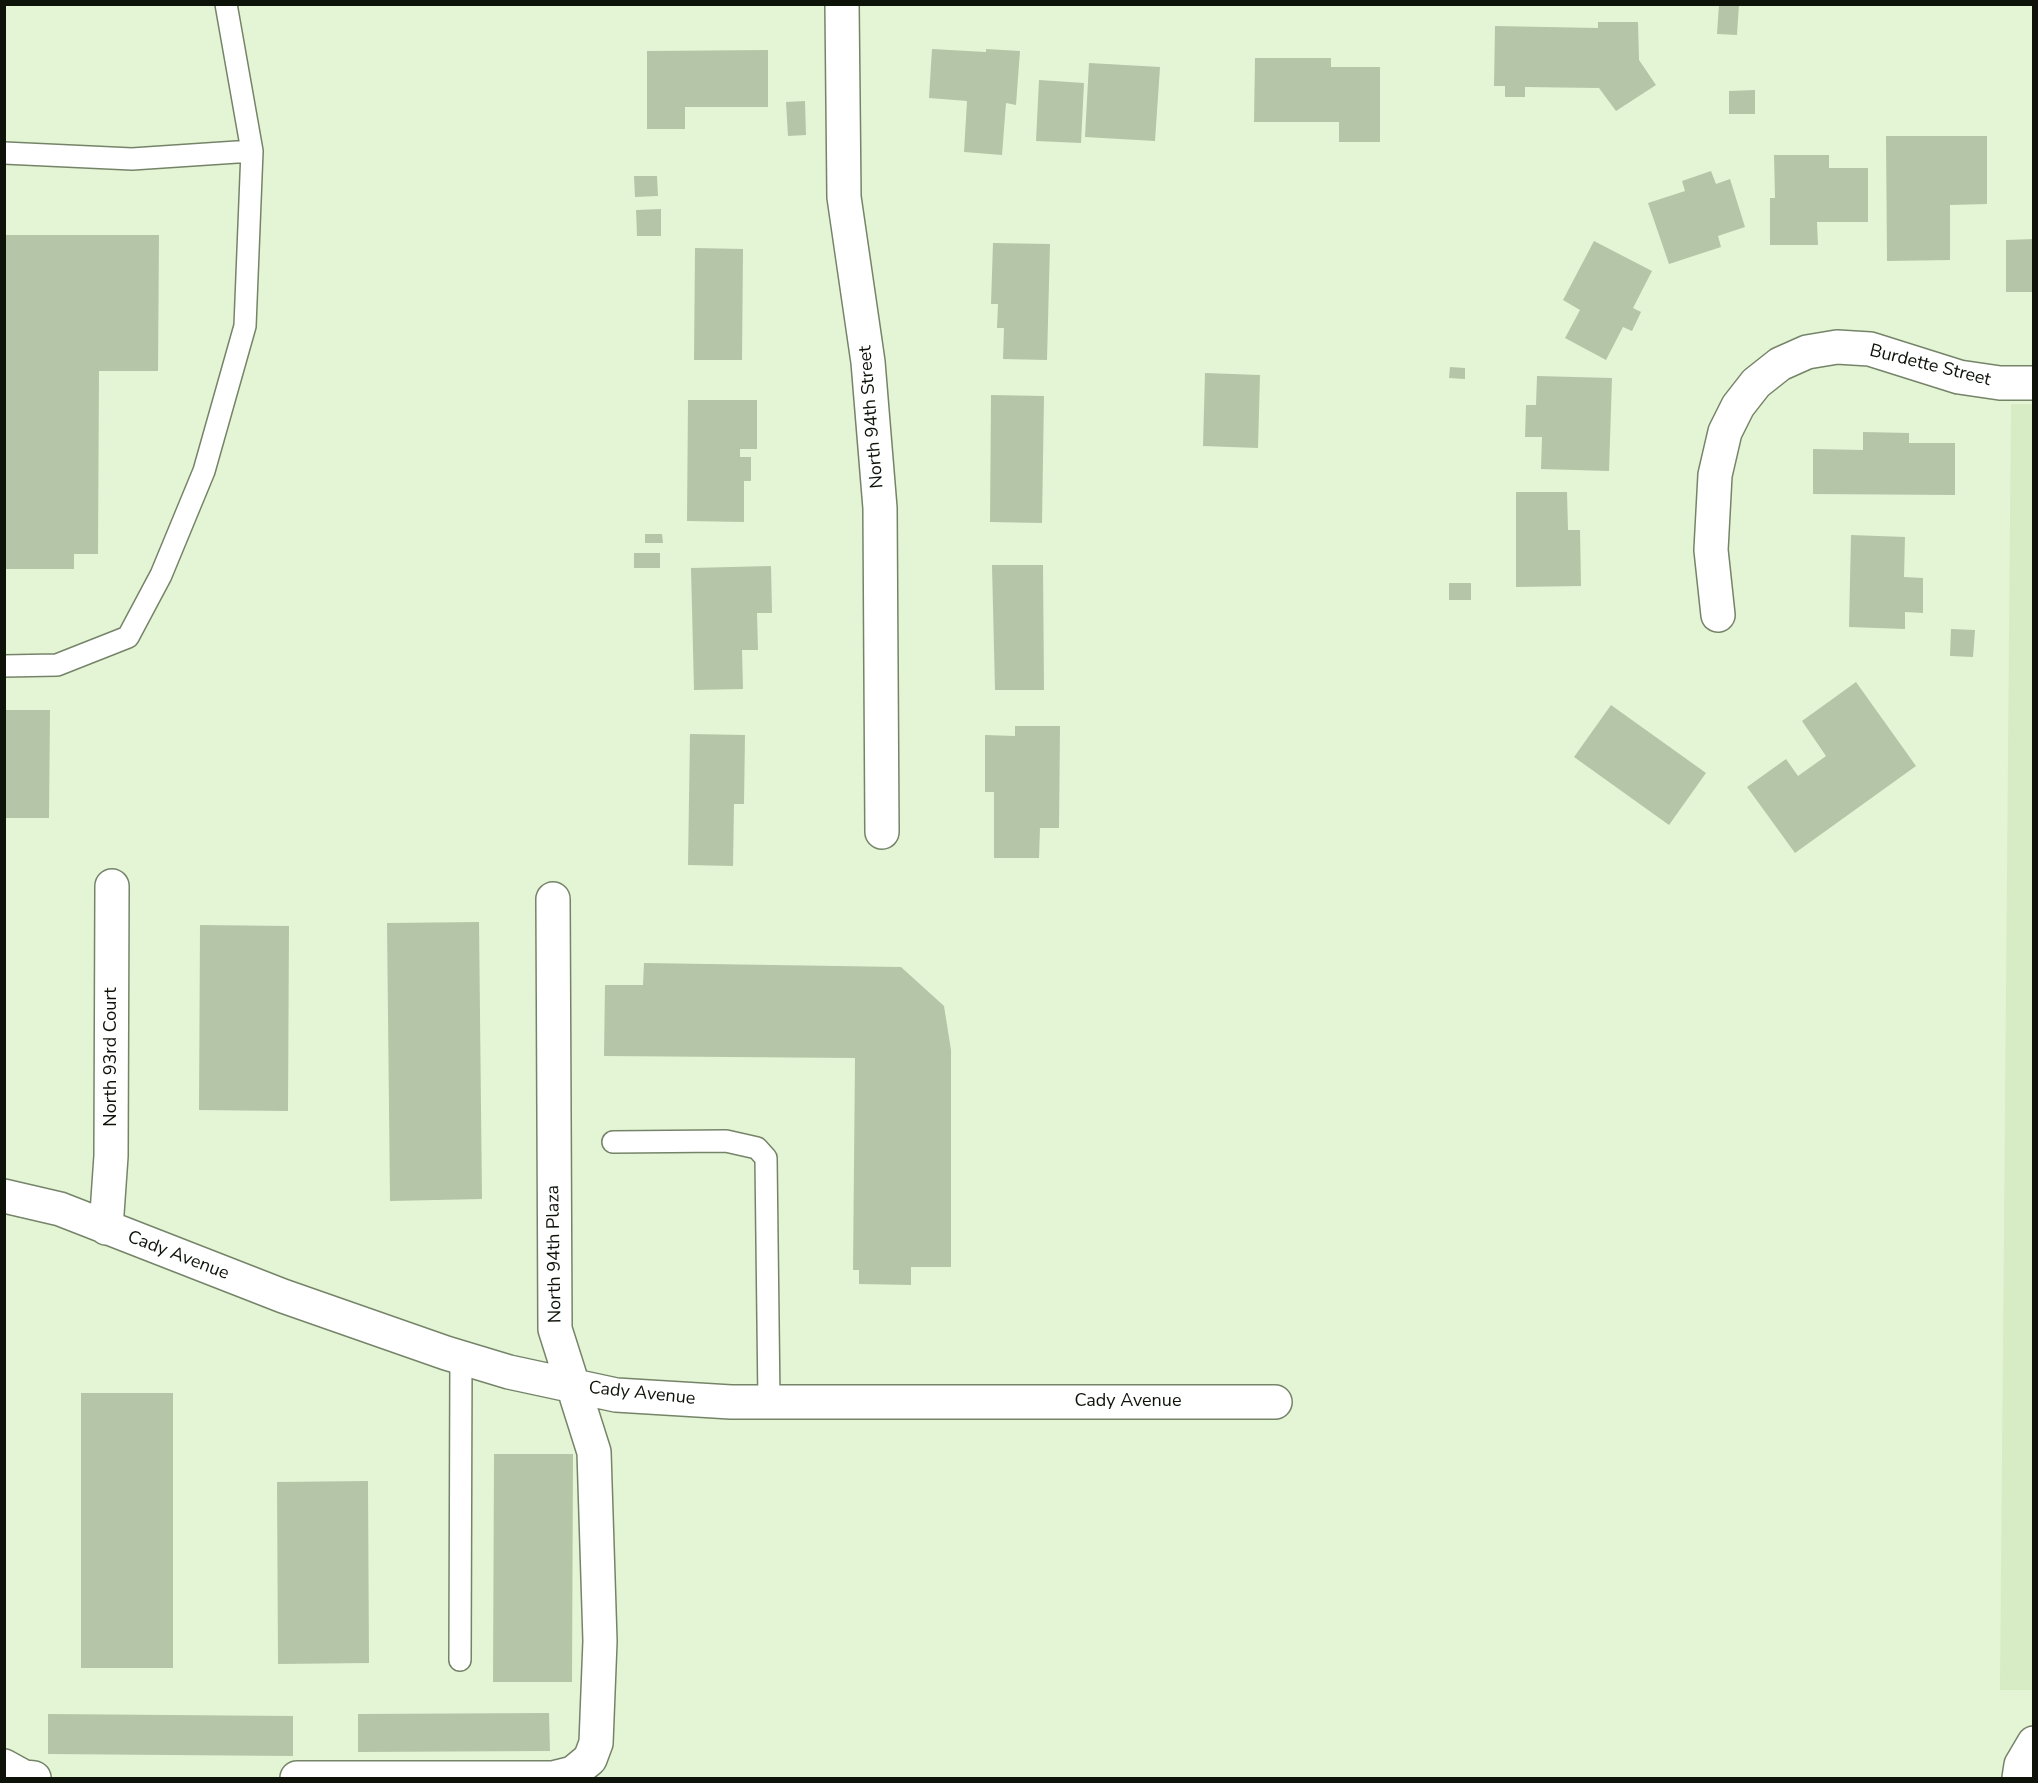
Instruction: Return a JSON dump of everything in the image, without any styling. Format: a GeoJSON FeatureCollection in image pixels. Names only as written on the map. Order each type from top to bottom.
{"type":"FeatureCollection","features":[{"type":"Feature","properties":{"kind":"street","name":"North 94th Street"},"geometry":{"type":"LineString","coordinates":[[842,4],[844,197],[868,362],[880,508],[882,832]]}},
{"type":"Feature","properties":{"kind":"street","name":"Burdette Street"},"geometry":{"type":"LineString","coordinates":[[1718,615],[1711,550],[1715,475],[1725,432],[1738,406],[1756,382],[1780,364],[1807,352],[1837,347],[1869,349],[1959,377],[2000,383],[2034,383]]}},
{"type":"Feature","properties":{"kind":"street","name":"North 93rd Court"},"geometry":{"type":"LineString","coordinates":[[106,1228],[111,1156],[112,886]]}},
{"type":"Feature","properties":{"kind":"street","name":"North 94th Plaza"},"geometry":{"type":"LineString","coordinates":[[297,1779],[553,1778],[573,1773],[590,1759],[596,1743],[600,1641],[594,1452],[555,1329],[553,899]]}},
{"type":"Feature","properties":{"kind":"street","name":"Cady Avenue"},"geometry":{"type":"LineString","coordinates":[[4,1196],[60,1209],[283,1296],[461,1357],[509,1372],[616,1395],[732,1402],[1275,1402]]}},
{"type":"Feature","properties":{"kind":"street"},"geometry":{"type":"LineString","coordinates":[[2019,1779],[2021,1765],[2034,1743]]}},
{"type":"Feature","properties":{"kind":"street"},"geometry":{"type":"LineString","coordinates":[[4,1766],[24,1777],[34,1779]]}},
{"type":"Feature","properties":{"kind":"lane"},"geometry":{"type":"LineString","coordinates":[[4,666],[57,666],[128,637],[161,575],[204,471],[245,326],[252,151],[226,4]]}},
{"type":"Feature","properties":{"kind":"lane"},"geometry":{"type":"LineString","coordinates":[[4,153],[132,159],[252,151]]}},
{"type":"Feature","properties":{"kind":"lane"},"geometry":{"type":"LineString","coordinates":[[614,1142],[726,1141],[757,1149],[766,1158],[770,1402]]}},
{"type":"Feature","properties":{"kind":"lane"},"geometry":{"type":"LineString","coordinates":[[460,1660],[461,1357]]}},
{"type":"Feature","properties":{"kind":"shaded area"},"geometry":{"type":"Polygon","coordinates":[[[2011,404],[2034,404],[2033,1690],[2000,1690],[2011,404]]]}},
{"type":"Feature","properties":{"kind":"building"},"geometry":{"type":"Polygon","coordinates":[[[1719,4],[1739,4],[1737,35],[1717,34],[1719,4]]]}},
{"type":"Feature","properties":{"kind":"building"},"geometry":{"type":"Polygon","coordinates":[[[1598,22],[1638,22],[1639,60],[1656,85],[1616,111],[1599,88],[1525,87],[1525,97],[1505,97],[1505,86],[1494,86],[1495,26],[1598,28],[1598,22]]]}},
{"type":"Feature","properties":{"kind":"building"},"geometry":{"type":"Polygon","coordinates":[[[932,49],[1020,51],[1016,105],[1006,103],[1002,155],[964,152],[967,101],[929,98],[932,49]]]}},
{"type":"Feature","properties":{"kind":"building"},"geometry":{"type":"Polygon","coordinates":[[[768,50],[768,107],[685,107],[685,129],[647,129],[647,51],[768,50]]]}},
{"type":"Feature","properties":{"kind":"building"},"geometry":{"type":"Polygon","coordinates":[[[1255,58],[1331,58],[1331,67],[1380,67],[1380,142],[1339,142],[1339,122],[1254,122],[1255,58]]]}},
{"type":"Feature","properties":{"kind":"building"},"geometry":{"type":"Polygon","coordinates":[[[1089,63],[1160,67],[1155,141],[1085,137],[1089,63]]]}},
{"type":"Feature","properties":{"kind":"building"},"geometry":{"type":"Polygon","coordinates":[[[1039,80],[1084,83],[1081,143],[1036,141],[1039,80]]]}},
{"type":"Feature","properties":{"kind":"building"},"geometry":{"type":"Polygon","coordinates":[[[1755,90],[1755,114],[1729,114],[1729,91],[1755,90]]]}},
{"type":"Feature","properties":{"kind":"building"},"geometry":{"type":"Polygon","coordinates":[[[805,101],[806,135],[788,136],[786,102],[805,101]]]}},
{"type":"Feature","properties":{"kind":"building"},"geometry":{"type":"Polygon","coordinates":[[[1886,136],[1987,136],[1987,204],[1950,205],[1950,260],[1887,261],[1886,136]]]}},
{"type":"Feature","properties":{"kind":"building"},"geometry":{"type":"Polygon","coordinates":[[[1774,155],[1829,155],[1829,168],[1868,168],[1868,222],[1817,222],[1818,245],[1770,245],[1770,198],[1775,198],[1774,155]]]}},
{"type":"Feature","properties":{"kind":"building"},"geometry":{"type":"Polygon","coordinates":[[[1711,171],[1716,184],[1730,179],[1745,227],[1718,236],[1721,247],[1669,264],[1648,203],[1685,191],[1682,181],[1711,171]]]}},
{"type":"Feature","properties":{"kind":"building"},"geometry":{"type":"Polygon","coordinates":[[[634,176],[657,176],[658,196],[635,197],[634,176]]]}},
{"type":"Feature","properties":{"kind":"building"},"geometry":{"type":"Polygon","coordinates":[[[661,209],[661,236],[637,236],[636,210],[661,209]]]}},
{"type":"Feature","properties":{"kind":"building"},"geometry":{"type":"Polygon","coordinates":[[[4,235],[159,235],[158,371],[99,371],[98,554],[74,554],[74,569],[4,569],[4,235]]]}},
{"type":"Feature","properties":{"kind":"building"},"geometry":{"type":"Polygon","coordinates":[[[2034,239],[2034,292],[2006,292],[2006,240],[2034,239]]]}},
{"type":"Feature","properties":{"kind":"building"},"geometry":{"type":"Polygon","coordinates":[[[1594,241],[1652,271],[1633,308],[1641,312],[1632,331],[1623,327],[1606,360],[1565,338],[1580,310],[1563,300],[1594,241]]]}},
{"type":"Feature","properties":{"kind":"building"},"geometry":{"type":"Polygon","coordinates":[[[993,243],[1050,244],[1047,360],[1003,359],[1004,328],[997,328],[998,304],[991,304],[993,243]]]}},
{"type":"Feature","properties":{"kind":"building"},"geometry":{"type":"Polygon","coordinates":[[[695,248],[743,249],[742,360],[694,360],[695,248]]]}},
{"type":"Feature","properties":{"kind":"building"},"geometry":{"type":"Polygon","coordinates":[[[1450,367],[1465,368],[1465,379],[1449,378],[1450,367]]]}},
{"type":"Feature","properties":{"kind":"building"},"geometry":{"type":"Polygon","coordinates":[[[1205,373],[1260,375],[1258,448],[1203,446],[1205,373]]]}},
{"type":"Feature","properties":{"kind":"building"},"geometry":{"type":"Polygon","coordinates":[[[1537,376],[1612,378],[1609,471],[1541,469],[1542,437],[1525,437],[1526,405],[1536,405],[1537,376]]]}},
{"type":"Feature","properties":{"kind":"building"},"geometry":{"type":"Polygon","coordinates":[[[991,395],[1044,396],[1042,523],[990,522],[991,395]]]}},
{"type":"Feature","properties":{"kind":"building"},"geometry":{"type":"Polygon","coordinates":[[[688,400],[757,400],[757,449],[740,449],[740,457],[751,457],[751,481],[744,481],[744,522],[687,521],[688,400]]]}},
{"type":"Feature","properties":{"kind":"building"},"geometry":{"type":"Polygon","coordinates":[[[1863,432],[1909,433],[1909,443],[1955,443],[1955,495],[1813,494],[1813,449],[1863,450],[1863,432]]]}},
{"type":"Feature","properties":{"kind":"building"},"geometry":{"type":"Polygon","coordinates":[[[1516,492],[1567,492],[1568,530],[1580,530],[1581,586],[1516,587],[1516,492]]]}},
{"type":"Feature","properties":{"kind":"building"},"geometry":{"type":"Polygon","coordinates":[[[645,534],[662,534],[663,543],[645,543],[645,534]]]}},
{"type":"Feature","properties":{"kind":"building"},"geometry":{"type":"Polygon","coordinates":[[[1851,535],[1905,537],[1904,577],[1923,578],[1923,613],[1905,612],[1905,629],[1849,627],[1851,535]]]}},
{"type":"Feature","properties":{"kind":"building"},"geometry":{"type":"Polygon","coordinates":[[[634,553],[660,553],[660,568],[634,568],[634,553]]]}},
{"type":"Feature","properties":{"kind":"building"},"geometry":{"type":"Polygon","coordinates":[[[992,565],[1043,565],[1044,690],[995,690],[992,565]]]}},
{"type":"Feature","properties":{"kind":"building"},"geometry":{"type":"Polygon","coordinates":[[[771,566],[772,613],[757,613],[758,650],[742,650],[743,689],[694,690],[691,568],[771,566]]]}},
{"type":"Feature","properties":{"kind":"building"},"geometry":{"type":"Polygon","coordinates":[[[1449,583],[1471,583],[1471,600],[1449,600],[1449,583]]]}},
{"type":"Feature","properties":{"kind":"building"},"geometry":{"type":"Polygon","coordinates":[[[1951,629],[1975,630],[1973,657],[1950,656],[1951,629]]]}},
{"type":"Feature","properties":{"kind":"building"},"geometry":{"type":"Polygon","coordinates":[[[1856,682],[1916,766],[1795,853],[1747,787],[1786,759],[1798,776],[1826,756],[1802,721],[1856,682]]]}},
{"type":"Feature","properties":{"kind":"building"},"geometry":{"type":"Polygon","coordinates":[[[1611,705],[1706,773],[1669,825],[1574,757],[1611,705]]]}},
{"type":"Feature","properties":{"kind":"building"},"geometry":{"type":"Polygon","coordinates":[[[4,710],[50,710],[49,818],[4,818],[4,710]]]}},
{"type":"Feature","properties":{"kind":"building"},"geometry":{"type":"Polygon","coordinates":[[[1015,726],[1060,726],[1059,828],[1040,828],[1039,858],[994,858],[994,792],[985,792],[985,735],[1015,736],[1015,726]]]}},
{"type":"Feature","properties":{"kind":"building"},"geometry":{"type":"Polygon","coordinates":[[[690,734],[745,735],[744,804],[734,804],[733,866],[688,865],[690,734]]]}},
{"type":"Feature","properties":{"kind":"building"},"geometry":{"type":"Polygon","coordinates":[[[479,922],[482,1199],[390,1201],[387,923],[479,922]]]}},
{"type":"Feature","properties":{"kind":"building"},"geometry":{"type":"Polygon","coordinates":[[[200,925],[289,926],[288,1111],[199,1110],[200,925]]]}},
{"type":"Feature","properties":{"kind":"building"},"geometry":{"type":"Polygon","coordinates":[[[644,963],[901,967],[944,1006],[951,1050],[951,1267],[911,1267],[911,1285],[859,1284],[859,1270],[853,1270],[855,1058],[604,1056],[605,985],[643,985],[644,963]]]}},
{"type":"Feature","properties":{"kind":"building"},"geometry":{"type":"Polygon","coordinates":[[[81,1393],[173,1393],[173,1668],[81,1668],[81,1393]]]}},
{"type":"Feature","properties":{"kind":"building"},"geometry":{"type":"Polygon","coordinates":[[[494,1454],[573,1454],[572,1682],[493,1682],[494,1454]]]}},
{"type":"Feature","properties":{"kind":"building"},"geometry":{"type":"Polygon","coordinates":[[[368,1481],[369,1663],[278,1664],[277,1482],[368,1481]]]}},
{"type":"Feature","properties":{"kind":"building"},"geometry":{"type":"Polygon","coordinates":[[[549,1713],[550,1751],[358,1752],[358,1714],[549,1713]]]}},
{"type":"Feature","properties":{"kind":"building"},"geometry":{"type":"Polygon","coordinates":[[[48,1714],[293,1716],[293,1756],[48,1754],[48,1714]]]}}]}
